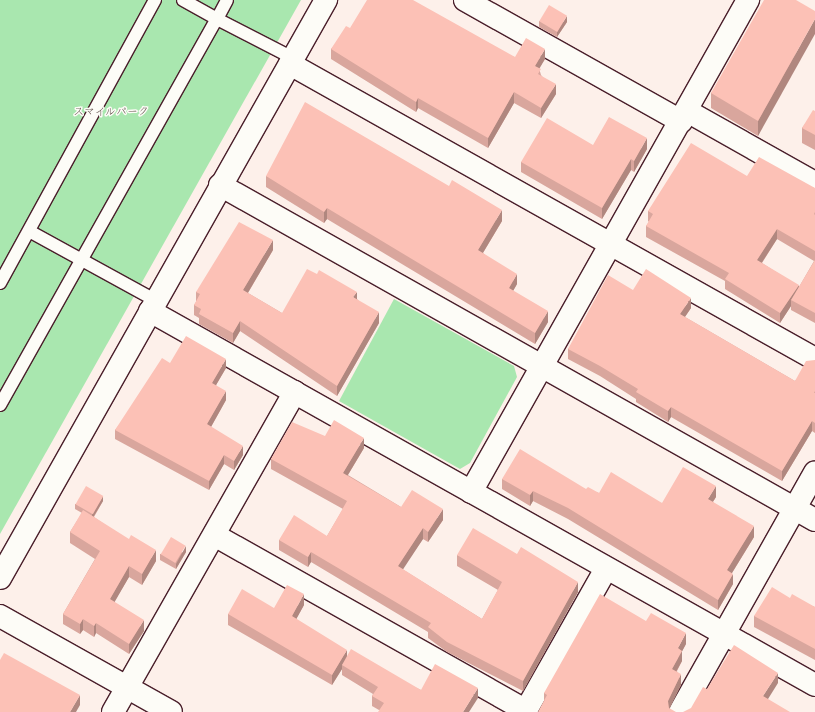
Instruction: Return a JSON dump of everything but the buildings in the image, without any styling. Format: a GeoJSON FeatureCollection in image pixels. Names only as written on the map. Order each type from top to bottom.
{"type":"FeatureCollection","features":[{"type":"Feature","properties":{"kind":"street"},"geometry":{"type":"LineString","coordinates":[[0,578],[326,0]]}},
{"type":"Feature","properties":{"kind":"street"},"geometry":{"type":"LineString","coordinates":[[465,0],[684,116],[815,183]]}},
{"type":"Feature","properties":{"kind":"street"},"geometry":{"type":"LineString","coordinates":[[471,492],[748,0]]}},
{"type":"Feature","properties":{"kind":"street"},"geometry":{"type":"LineString","coordinates":[[291,61],[610,244],[815,359]]}},
{"type":"Feature","properties":{"kind":"street"},"geometry":{"type":"LineString","coordinates":[[220,186],[815,520]]}},
{"type":"Feature","properties":{"kind":"street"},"geometry":{"type":"LineString","coordinates":[[153,306],[295,392],[606,569],[815,685]]}},
{"type":"Feature","properties":{"kind":"street"},"geometry":{"type":"LineString","coordinates":[[113,712],[216,536],[295,392]]}},
{"type":"Feature","properties":{"kind":"street"},"geometry":{"type":"LineString","coordinates":[[680,712],[815,472]]}},
{"type":"Feature","properties":{"kind":"street"},"geometry":{"type":"LineString","coordinates":[[216,536],[525,711],[606,569]]}},
{"type":"Feature","properties":{"kind":"street"},"geometry":{"type":"LineString","coordinates":[[0,616],[171,712]]}},
{"type":"Feature","properties":{"kind":"lane"},"geometry":{"type":"LineString","coordinates":[[0,283],[155,0]]}},
{"type":"Feature","properties":{"kind":"lane"},"geometry":{"type":"LineString","coordinates":[[183,0],[291,61]]}},
{"type":"Feature","properties":{"kind":"lane"},"geometry":{"type":"LineString","coordinates":[[0,405],[227,0]]}},
{"type":"Feature","properties":{"kind":"lane"},"geometry":{"type":"LineString","coordinates":[[29,231],[82,260],[153,306]]}},
{"type":"Feature","properties":{"kind":"green space","name":"スマイルパーク"},"geometry":{"type":"Polygon","coordinates":[[[0,0],[301,0],[0,534],[0,0]]]}},
{"type":"Feature","properties":{"kind":"green space"},"geometry":{"type":"Polygon","coordinates":[[[394,299],[514,366],[517,377],[470,463],[460,469],[339,401],[394,299]]]}}]}
